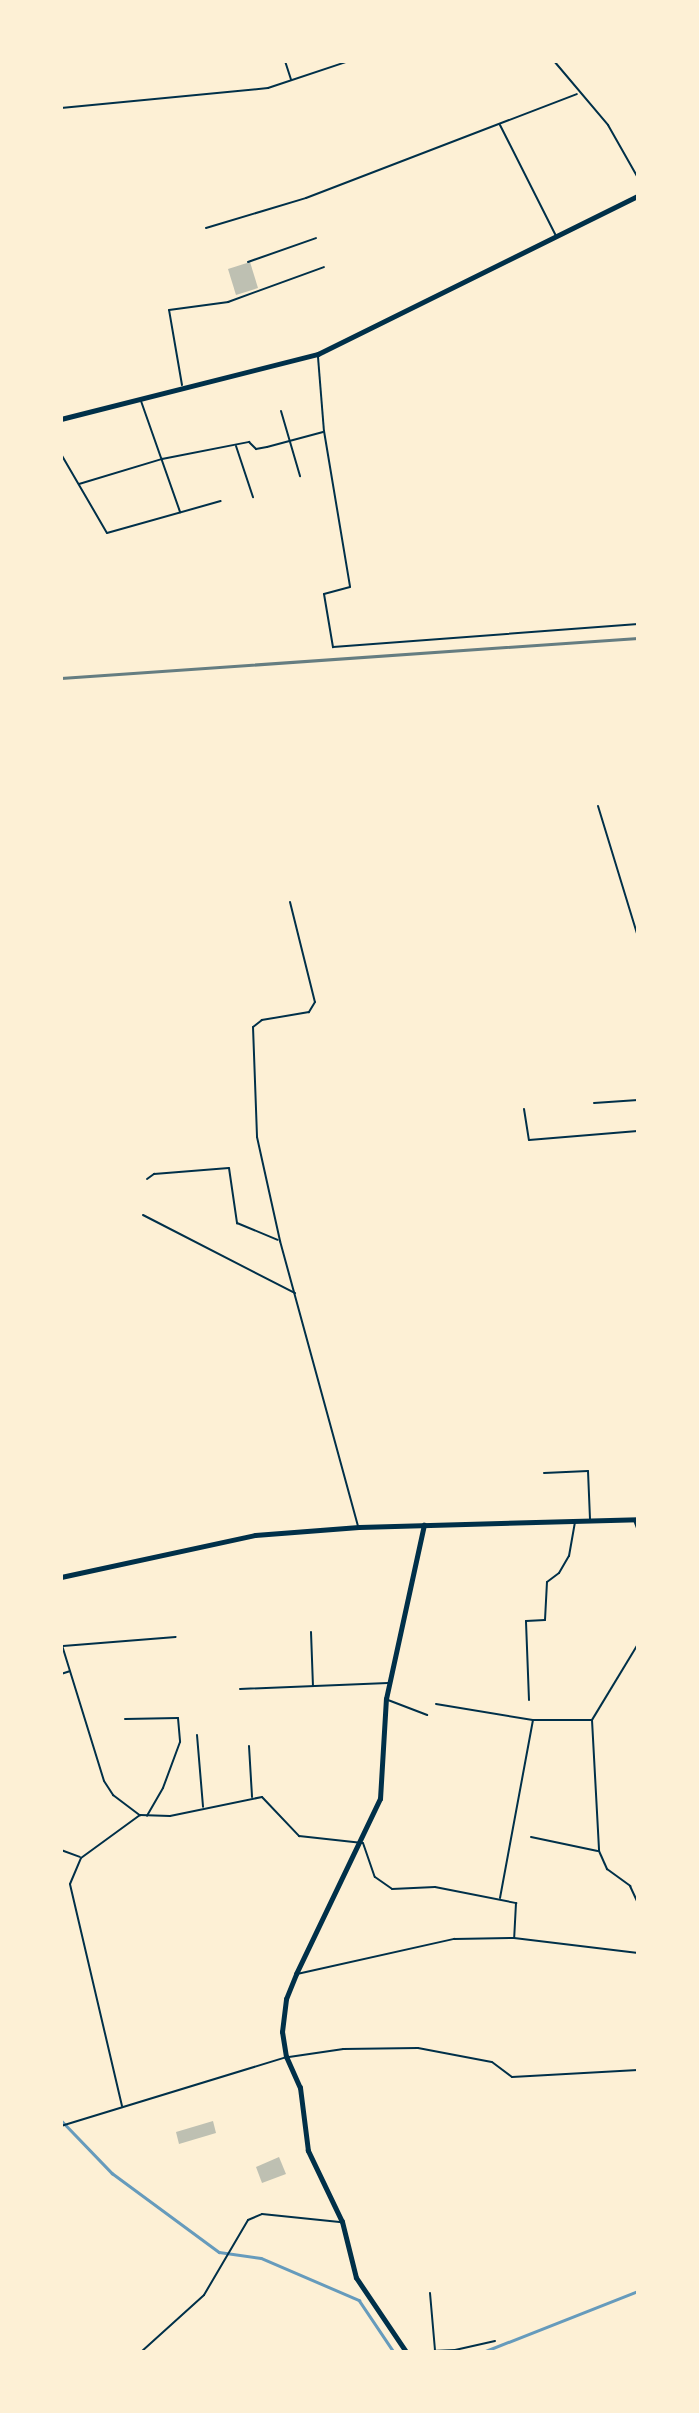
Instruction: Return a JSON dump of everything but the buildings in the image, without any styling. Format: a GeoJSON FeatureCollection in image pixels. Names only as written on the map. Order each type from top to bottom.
{"type":"FeatureCollection","features":[{"type":"Feature","properties":{"kind":"main road"},"geometry":{"type":"LineString","coordinates":[[61,1577],[255,1535],[359,1527],[636,1519]]}},
{"type":"Feature","properties":{"kind":"street"},"geometry":{"type":"LineString","coordinates":[[61,419],[182,385],[318,354],[638,196]]}},
{"type":"Feature","properties":{"kind":"street"},"geometry":{"type":"LineString","coordinates":[[408,2352],[356,2278],[342,2222],[308,2151],[300,2088],[286,2057],[282,2032],[296,1974],[363,1843],[380,1800],[386,1699],[424,1525]]}},
{"type":"Feature","properties":{"kind":"lane"},"geometry":{"type":"LineString","coordinates":[[285,61],[291,80]]}},
{"type":"Feature","properties":{"kind":"lane"},"geometry":{"type":"LineString","coordinates":[[61,108],[268,88],[349,61]]}},
{"type":"Feature","properties":{"kind":"lane"},"geometry":{"type":"LineString","coordinates":[[554,61],[578,94],[608,125],[638,178]]}},
{"type":"Feature","properties":{"kind":"lane"},"geometry":{"type":"LineString","coordinates":[[206,228],[306,198],[578,94]]}},
{"type":"Feature","properties":{"kind":"lane"},"geometry":{"type":"LineString","coordinates":[[500,124],[556,237]]}},
{"type":"Feature","properties":{"kind":"lane"},"geometry":{"type":"LineString","coordinates":[[248,262],[316,238]]}},
{"type":"Feature","properties":{"kind":"lane"},"geometry":{"type":"LineString","coordinates":[[182,385],[169,310],[228,302],[324,267]]}},
{"type":"Feature","properties":{"kind":"lane"},"geometry":{"type":"LineString","coordinates":[[318,354],[324,431],[350,587],[324,594],[333,647],[638,624]]}},
{"type":"Feature","properties":{"kind":"lane"},"geometry":{"type":"LineString","coordinates":[[140,397],[180,512]]}},
{"type":"Feature","properties":{"kind":"lane"},"geometry":{"type":"LineString","coordinates":[[281,411],[300,475]]}},
{"type":"Feature","properties":{"kind":"lane"},"geometry":{"type":"LineString","coordinates":[[79,484],[162,460],[249,442],[257,449],[324,431]]}},
{"type":"Feature","properties":{"kind":"lane"},"geometry":{"type":"LineString","coordinates":[[236,445],[253,497]]}},
{"type":"Feature","properties":{"kind":"lane"},"geometry":{"type":"LineString","coordinates":[[61,454],[107,533],[221,501]]}},
{"type":"Feature","properties":{"kind":"lane"},"geometry":{"type":"LineString","coordinates":[[598,806],[638,937]]}},
{"type":"Feature","properties":{"kind":"lane"},"geometry":{"type":"LineString","coordinates":[[290,902],[315,1002],[310,1012],[262,1020],[253,1027],[257,1137],[280,1241],[359,1527]]}},
{"type":"Feature","properties":{"kind":"lane"},"geometry":{"type":"LineString","coordinates":[[594,1104],[638,1100]]}},
{"type":"Feature","properties":{"kind":"lane"},"geometry":{"type":"LineString","coordinates":[[524,1109],[529,1140],[638,1131]]}},
{"type":"Feature","properties":{"kind":"lane"},"geometry":{"type":"LineString","coordinates":[[147,1179],[154,1174],[229,1167],[237,1223],[280,1241]]}},
{"type":"Feature","properties":{"kind":"lane"},"geometry":{"type":"LineString","coordinates":[[143,1215],[296,1293]]}},
{"type":"Feature","properties":{"kind":"lane"},"geometry":{"type":"LineString","coordinates":[[544,1473],[588,1471],[590,1520]]}},
{"type":"Feature","properties":{"kind":"lane"},"geometry":{"type":"LineString","coordinates":[[636,1519],[638,1531]]}},
{"type":"Feature","properties":{"kind":"lane"},"geometry":{"type":"LineString","coordinates":[[529,1700],[526,1621],[545,1620],[547,1582],[569,1556],[575,1521]]}},
{"type":"Feature","properties":{"kind":"lane"},"geometry":{"type":"LineString","coordinates":[[312,1632],[313,1686]]}},
{"type":"Feature","properties":{"kind":"lane"},"geometry":{"type":"LineString","coordinates":[[176,1636],[62,1644],[104,1781],[113,1795],[140,1815],[146,1816],[262,1797],[299,1836],[363,1843],[374,1877],[393,1889],[435,1886],[516,1903],[514,1938]]}},
{"type":"Feature","properties":{"kind":"lane"},"geometry":{"type":"LineString","coordinates":[[638,1643],[592,1720],[599,1851],[607,1868],[630,1886],[638,1903]]}},
{"type":"Feature","properties":{"kind":"lane"},"geometry":{"type":"LineString","coordinates":[[61,1674],[71,1671]]}},
{"type":"Feature","properties":{"kind":"lane"},"geometry":{"type":"LineString","coordinates":[[240,1689],[389,1683]]}},
{"type":"Feature","properties":{"kind":"lane"},"geometry":{"type":"LineString","coordinates":[[386,1699],[427,1715]]}},
{"type":"Feature","properties":{"kind":"lane"},"geometry":{"type":"LineString","coordinates":[[436,1704],[533,1720],[592,1720]]}},
{"type":"Feature","properties":{"kind":"lane"},"geometry":{"type":"LineString","coordinates":[[125,1719],[178,1718],[180,1742],[163,1788],[146,1816]]}},
{"type":"Feature","properties":{"kind":"lane"},"geometry":{"type":"LineString","coordinates":[[500,1899],[533,1720]]}},
{"type":"Feature","properties":{"kind":"lane"},"geometry":{"type":"LineString","coordinates":[[197,1735],[203,1808]]}},
{"type":"Feature","properties":{"kind":"lane"},"geometry":{"type":"LineString","coordinates":[[249,1746],[253,1798]]}},
{"type":"Feature","properties":{"kind":"lane"},"geometry":{"type":"LineString","coordinates":[[122,2107],[70,1884],[81,1858],[140,1815]]}},
{"type":"Feature","properties":{"kind":"lane"},"geometry":{"type":"LineString","coordinates":[[530,1837],[599,1851]]}},
{"type":"Feature","properties":{"kind":"lane"},"geometry":{"type":"LineString","coordinates":[[61,1850],[81,1858]]}},
{"type":"Feature","properties":{"kind":"lane"},"geometry":{"type":"LineString","coordinates":[[296,1974],[454,1940],[514,1938],[638,1953]]}},
{"type":"Feature","properties":{"kind":"lane"},"geometry":{"type":"LineString","coordinates":[[61,2126],[286,2057],[343,2049],[418,2048],[492,2062],[512,2077],[638,2070]]}},
{"type":"Feature","properties":{"kind":"lane"},"geometry":{"type":"LineString","coordinates":[[141,2352],[204,2295],[248,2220],[262,2214],[342,2222]]}},
{"type":"Feature","properties":{"kind":"lane"},"geometry":{"type":"LineString","coordinates":[[430,2293],[435,2351]]}},
{"type":"Feature","properties":{"kind":"lane"},"geometry":{"type":"LineString","coordinates":[[408,2352],[435,2351],[495,2341]]}},
{"type":"Feature","properties":{"kind":"waterway"},"geometry":{"type":"LineString","coordinates":[[61,2120],[112,2173],[219,2252],[261,2258],[359,2300],[394,2352]]}},
{"type":"Feature","properties":{"kind":"waterway"},"geometry":{"type":"LineString","coordinates":[[483,2352],[638,2291]]}},
{"type":"Feature","properties":{"kind":"railway"},"geometry":{"type":"LineString","coordinates":[[61,678],[638,638]]}}]}
